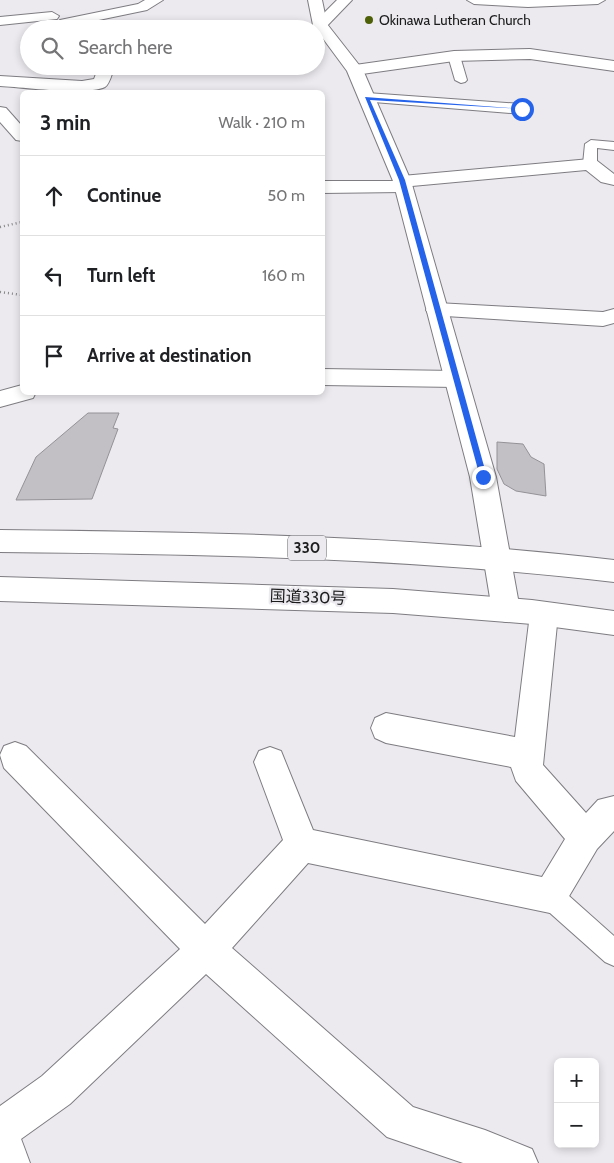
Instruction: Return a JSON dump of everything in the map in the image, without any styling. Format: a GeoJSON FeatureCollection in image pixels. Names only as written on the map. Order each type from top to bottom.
{"type":"FeatureCollection","features":[{"type":"Feature","properties":{"kind":"main road"},"geometry":{"type":"LineString","coordinates":[[86,20],[142,7],[156,0]]}},
{"type":"Feature","properties":{"kind":"main road"},"geometry":{"type":"LineString","coordinates":[[315,0],[319,20]]}},
{"type":"Feature","properties":{"kind":"main road"},"geometry":{"type":"LineString","coordinates":[[325,20],[345,0]]}},
{"type":"Feature","properties":{"kind":"main road"},"geometry":{"type":"LineString","coordinates":[[474,0],[598,0]]}},
{"type":"Feature","properties":{"kind":"main road"},"geometry":{"type":"LineString","coordinates":[[37,5],[57,20]]}},
{"type":"Feature","properties":{"kind":"main road"},"geometry":{"type":"LineString","coordinates":[[0,21],[20,22]]}},
{"type":"Feature","properties":{"kind":"main road"},"geometry":{"type":"LineString","coordinates":[[325,31],[355,70],[403,183],[483,477],[506,610]]}},
{"type":"Feature","properties":{"kind":"main road"},"geometry":{"type":"LineString","coordinates":[[355,70],[454,56],[530,54],[614,66]]}},
{"type":"Feature","properties":{"kind":"main road"},"geometry":{"type":"LineString","coordinates":[[0,81],[82,86],[100,83],[103,75]]}},
{"type":"Feature","properties":{"kind":"main road"},"geometry":{"type":"LineString","coordinates":[[367,98],[522,109]]}},
{"type":"Feature","properties":{"kind":"main road"},"geometry":{"type":"LineString","coordinates":[[0,112],[20,134]]}},
{"type":"Feature","properties":{"kind":"main road"},"geometry":{"type":"LineString","coordinates":[[325,188],[403,183],[590,164],[607,178],[614,180]]}},
{"type":"Feature","properties":{"kind":"main road"},"geometry":{"type":"LineString","coordinates":[[437,310],[603,318],[614,316]]}},
{"type":"Feature","properties":{"kind":"main road"},"geometry":{"type":"LineString","coordinates":[[325,377],[456,379]]}},
{"type":"Feature","properties":{"kind":"main road"},"geometry":{"type":"LineString","coordinates":[[0,399],[20,393]]}},
{"type":"Feature","properties":{"kind":"main road","name":"330"},"geometry":{"type":"LineString","coordinates":[[0,541],[222,544],[498,560],[614,571]]}},
{"type":"Feature","properties":{"kind":"main road","name":"国道330号"},"geometry":{"type":"LineString","coordinates":[[0,589],[212,593],[370,600],[506,610],[614,623]]}},
{"type":"Feature","properties":{"kind":"main road"},"geometry":{"type":"LineString","coordinates":[[544,614],[527,770],[585,837]]}},
{"type":"Feature","properties":{"kind":"main road"},"geometry":{"type":"LineString","coordinates":[[386,728],[529,754]]}},
{"type":"Feature","properties":{"kind":"main road"},"geometry":{"type":"LineString","coordinates":[[15,757],[206,950],[401,1123],[485,1150],[518,1163]]}},
{"type":"Feature","properties":{"kind":"main road"},"geometry":{"type":"LineString","coordinates":[[270,762],[302,845]]}},
{"type":"Feature","properties":{"kind":"main road"},"geometry":{"type":"LineString","coordinates":[[302,845],[550,896],[585,837],[610,812],[614,812]]}},
{"type":"Feature","properties":{"kind":"main road"},"geometry":{"type":"LineString","coordinates":[[10,1163],[0,1132],[56,1090],[206,950],[302,845]]}},
{"type":"Feature","properties":{"kind":"lane"},"geometry":{"type":"LineString","coordinates":[[454,56],[460,80]]}},
{"type":"Feature","properties":{"kind":"lane"},"geometry":{"type":"LineString","coordinates":[[590,164],[590,144],[613,146]]}},
{"type":"Feature","properties":{"kind":"lane"},"geometry":{"type":"LineString","coordinates":[[550,896],[614,953]]}},
{"type":"Feature","properties":{"kind":"path"},"geometry":{"type":"LineString","coordinates":[[0,227],[20,222]]}},
{"type":"Feature","properties":{"kind":"path"},"geometry":{"type":"LineString","coordinates":[[0,292],[20,295]]}},
{"type":"Feature","properties":{"kind":"building"},"geometry":{"type":"Polygon","coordinates":[[[88,413],[119,413],[113,428],[118,429],[92,499],[16,500],[36,457],[88,413]]]}},
{"type":"Feature","properties":{"kind":"building"},"geometry":{"type":"Polygon","coordinates":[[[497,442],[523,444],[531,457],[544,464],[546,496],[516,491],[504,484],[497,469],[497,442]]]}},
{"type":"Feature","properties":{"kind":"place","name":"Okinawa Lutheran Church"},"geometry":{"type":"Point","coordinates":[369,20]}},
{"type":"Feature","properties":{"kind":"route"},"geometry":{"type":"LineString","coordinates":[[483,477],[402,180],[367,98],[522,109]]}}]}
